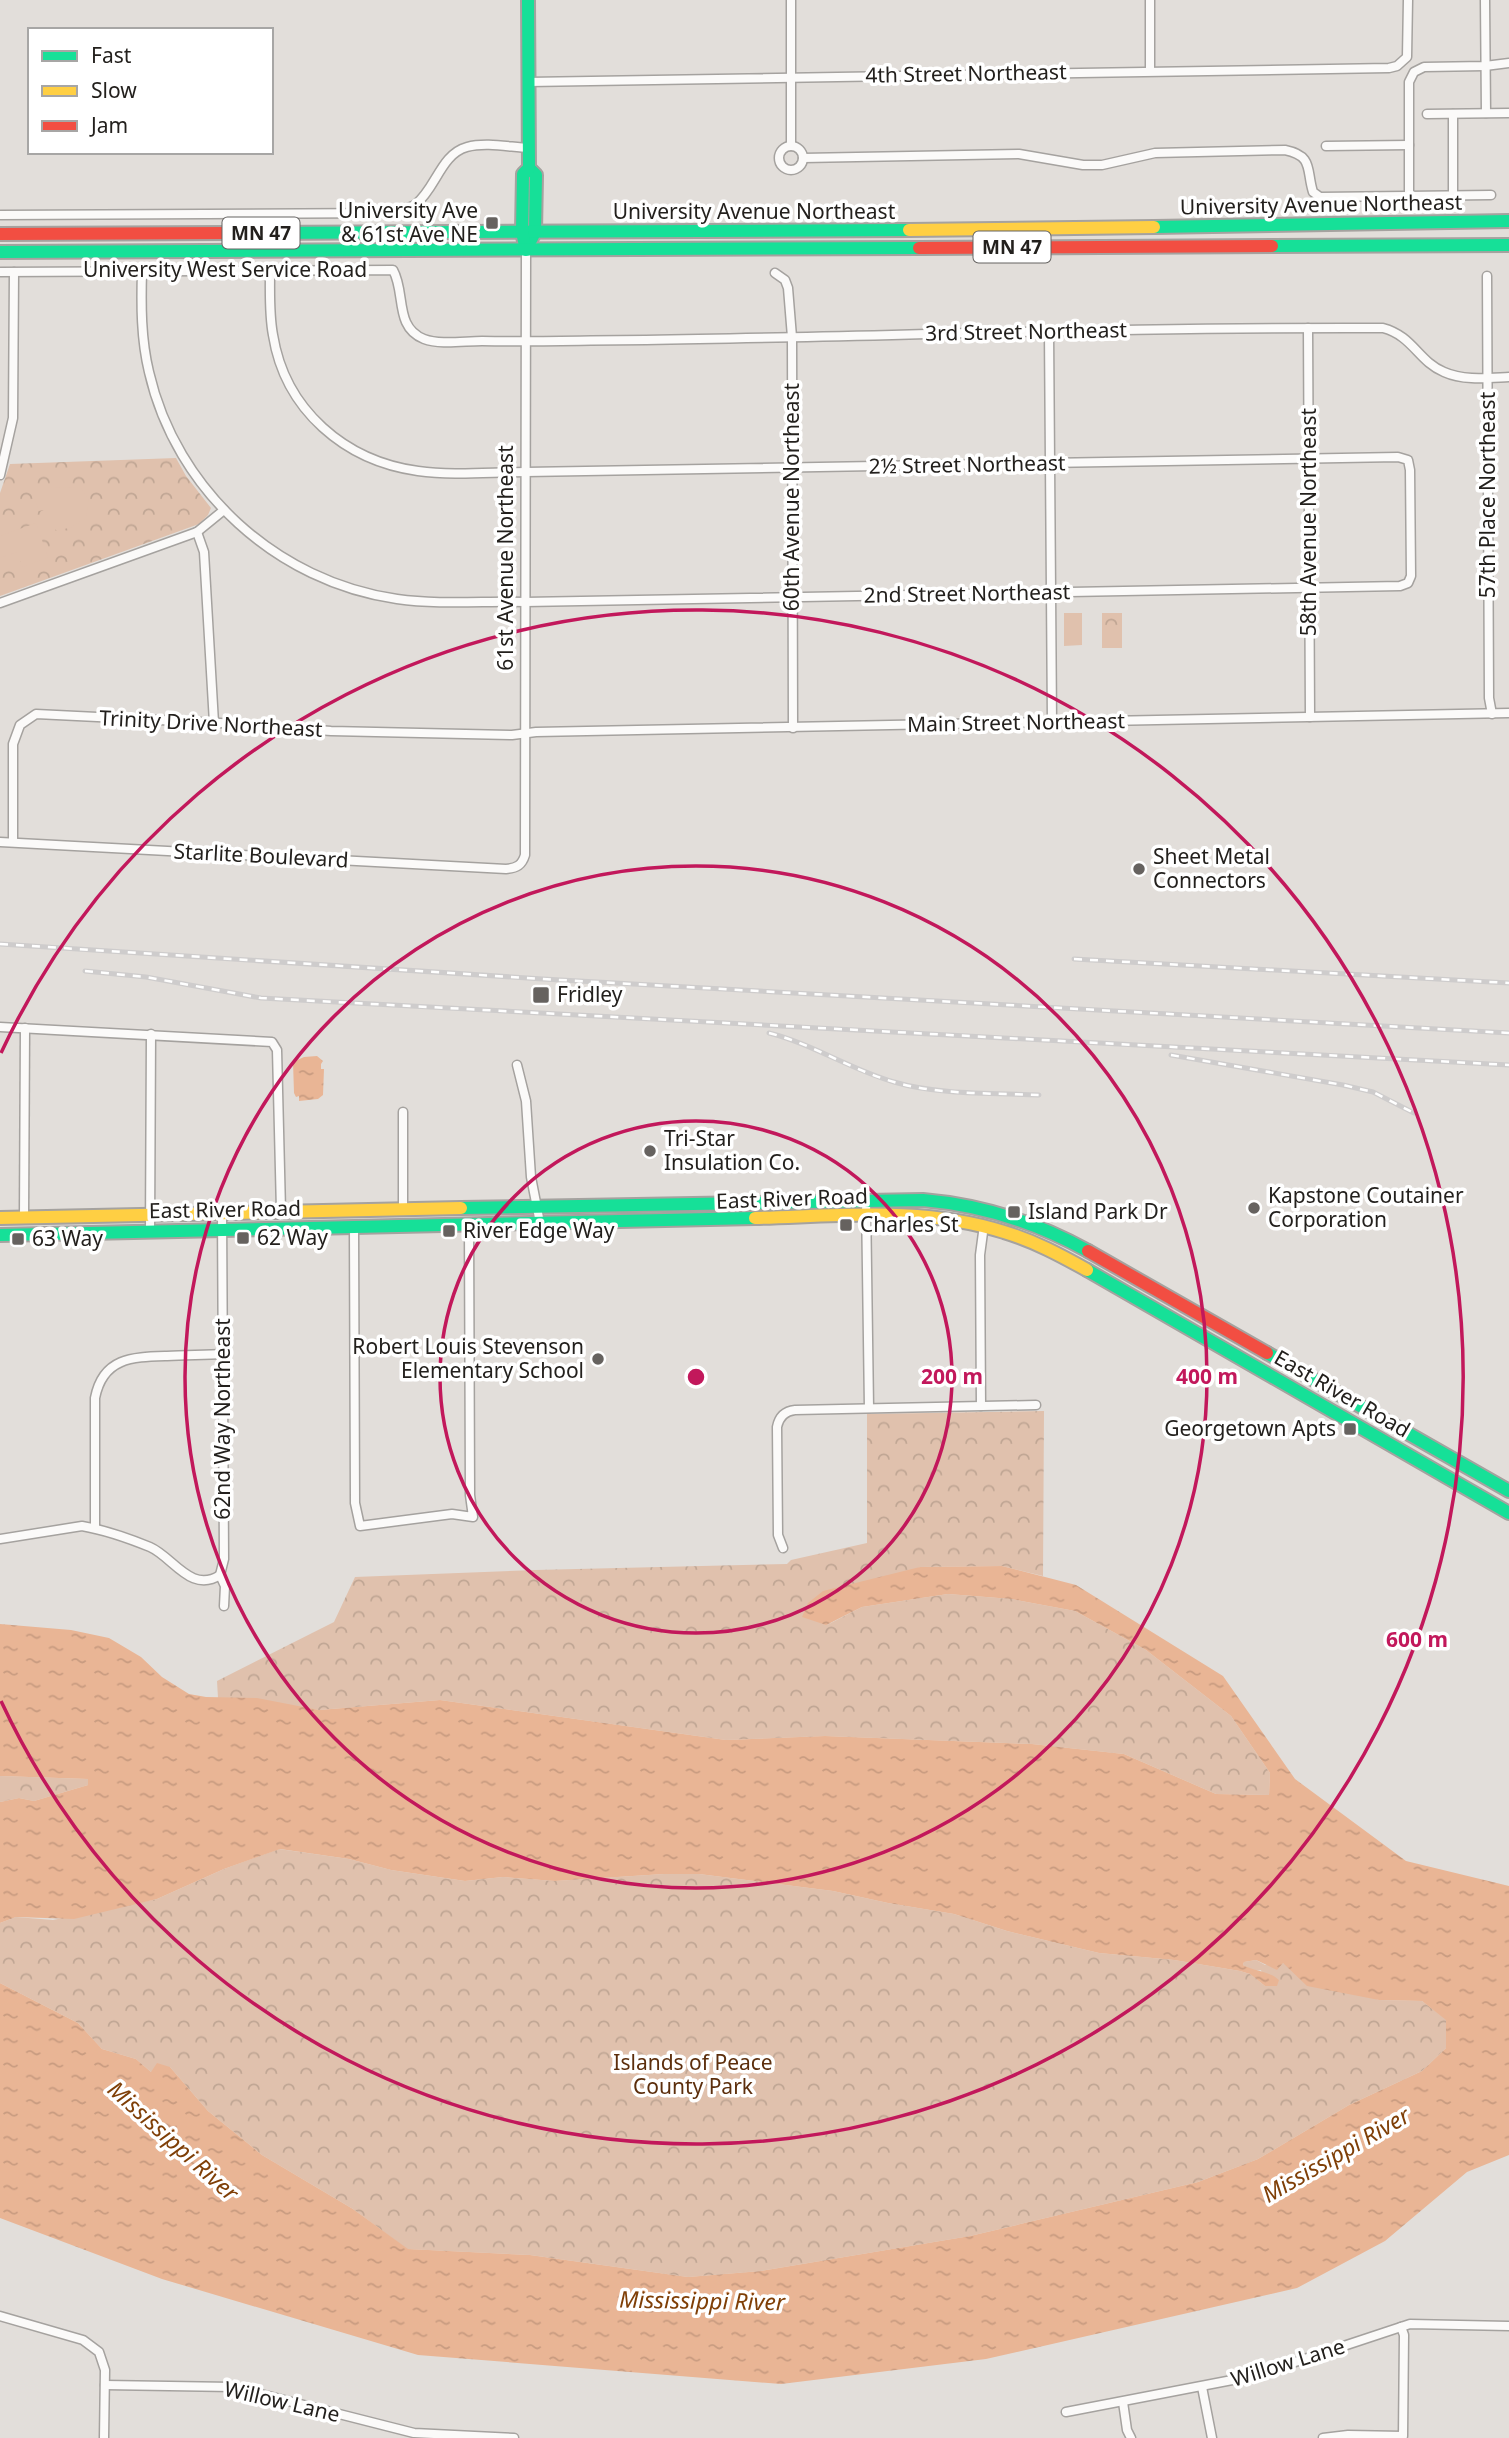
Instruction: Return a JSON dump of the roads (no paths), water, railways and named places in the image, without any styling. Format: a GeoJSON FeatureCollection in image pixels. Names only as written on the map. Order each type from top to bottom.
{"type":"FeatureCollection","features":[{"type":"Feature","properties":{"kind":"main road","name":"61st Avenue Northeast"},"geometry":{"type":"LineString","coordinates":[[526,250],[536,175],[528,168],[528,0]]}},
{"type":"Feature","properties":{"kind":"main road","name":"University Avenue Northeast"},"geometry":{"type":"LineString","coordinates":[[0,234],[1044,229],[1509,220]]}},
{"type":"Feature","properties":{"kind":"main road","name":"University Avenue Northeast"},"geometry":{"type":"LineString","coordinates":[[0,252],[386,248],[526,250],[1509,245]]}},
{"type":"Feature","properties":{"kind":"main road","name":"East River Road"},"geometry":{"type":"LineString","coordinates":[[0,1218],[866,1200],[926,1199],[958,1202],[984,1207],[1040,1226],[1079,1246],[1509,1491]]}},
{"type":"Feature","properties":{"kind":"main road","name":"East River Road"},"geometry":{"type":"LineString","coordinates":[[0,1234],[866,1216],[933,1216],[984,1225],[1034,1241],[1059,1254],[1509,1513]]}},
{"type":"Feature","properties":{"kind":"street"},"geometry":{"type":"LineString","coordinates":[[791,146],[792,0]]}},
{"type":"Feature","properties":{"kind":"street"},"geometry":{"type":"LineString","coordinates":[[1150,0],[1150,71]]}},
{"type":"Feature","properties":{"kind":"street","name":"4th Street Northeast"},"geometry":{"type":"LineString","coordinates":[[528,82],[1389,68],[1403,62],[1408,51],[1408,0]]}},
{"type":"Feature","properties":{"kind":"street"},"geometry":{"type":"LineString","coordinates":[[1485,0],[1486,113]]}},
{"type":"Feature","properties":{"kind":"street"},"geometry":{"type":"LineString","coordinates":[[1409,196],[1409,82],[1414,72],[1424,66],[1485,66],[1509,63]]}},
{"type":"Feature","properties":{"kind":"street"},"geometry":{"type":"LineString","coordinates":[[1427,114],[1509,113]]}},
{"type":"Feature","properties":{"kind":"street"},"geometry":{"type":"LineString","coordinates":[[1453,114],[1453,196]]}},
{"type":"Feature","properties":{"kind":"street"},"geometry":{"type":"LineString","coordinates":[[0,215],[396,213],[415,205],[431,187],[449,158],[465,148],[478,145],[528,148]]}},
{"type":"Feature","properties":{"kind":"street"},"geometry":{"type":"LineString","coordinates":[[1326,146],[1409,145]]}},
{"type":"Feature","properties":{"kind":"street"},"geometry":{"type":"LineString","coordinates":[[791,146],[801,151],[803,158],[797,168],[789,170],[782,166],[780,154],[784,148],[791,146]]}},
{"type":"Feature","properties":{"kind":"street"},"geometry":{"type":"LineString","coordinates":[[803,158],[1019,154],[1083,165],[1102,165],[1154,153],[1285,150],[1300,154],[1305,159],[1313,192],[1320,197],[1491,195]]}},
{"type":"Feature","properties":{"kind":"street","name":"61st Avenue Northeast"},"geometry":{"type":"LineString","coordinates":[[520,865],[525,855],[523,733],[526,250]]}},
{"type":"Feature","properties":{"kind":"street","name":"University West Service Road"},"geometry":{"type":"LineString","coordinates":[[0,272],[393,270],[399,286],[403,317],[407,326],[416,334],[435,341],[526,342]]}},
{"type":"Feature","properties":{"kind":"street","name":"2nd Street Northeast"},"geometry":{"type":"LineString","coordinates":[[142,271],[145,352],[157,401],[188,467],[224,510],[261,542],[284,557],[340,585],[398,599],[525,602],[1400,586],[1408,583]]}},
{"type":"Feature","properties":{"kind":"street","name":"2½ Street Northeast"},"geometry":{"type":"LineString","coordinates":[[270,271],[272,326],[280,362],[300,402],[325,431],[358,453],[401,468],[422,471],[526,472],[1398,457],[1408,460],[1410,470],[1411,576],[1408,583]]}},
{"type":"Feature","properties":{"kind":"street"},"geometry":{"type":"LineString","coordinates":[[0,475],[13,418],[14,272]]}},
{"type":"Feature","properties":{"kind":"street","name":"60th Avenue Northeast"},"geometry":{"type":"LineString","coordinates":[[775,273],[785,280],[788,288],[792,337],[793,728]]}},
{"type":"Feature","properties":{"kind":"street","name":"57th Place Northeast"},"geometry":{"type":"LineString","coordinates":[[1486,276],[1489,698],[1493,714]]}},
{"type":"Feature","properties":{"kind":"street","name":"58th Avenue Northeast"},"geometry":{"type":"LineString","coordinates":[[1308,328],[1310,717]]}},
{"type":"Feature","properties":{"kind":"street","name":"3rd Street Northeast"},"geometry":{"type":"LineString","coordinates":[[526,342],[1382,328],[1405,337],[1419,353],[1443,372],[1471,378],[1509,377]]}},
{"type":"Feature","properties":{"kind":"street"},"geometry":{"type":"LineString","coordinates":[[1049,332],[1052,722]]}},
{"type":"Feature","properties":{"kind":"street"},"geometry":{"type":"LineString","coordinates":[[0,603],[197,532],[224,510]]}},
{"type":"Feature","properties":{"kind":"street"},"geometry":{"type":"LineString","coordinates":[[197,532],[204,552],[214,723]]}},
{"type":"Feature","properties":{"kind":"street","name":"Main Street Northeast"},"geometry":{"type":"LineString","coordinates":[[523,733],[1509,713]]}},
{"type":"Feature","properties":{"kind":"street","name":"Trinity Drive Northeast"},"geometry":{"type":"LineString","coordinates":[[13,842],[13,744],[20,725],[27,718],[44,714],[331,731],[523,733]]}},
{"type":"Feature","properties":{"kind":"street","name":"Starlite Boulevard"},"geometry":{"type":"LineString","coordinates":[[0,842],[506,869],[514,869],[520,865]]}},
{"type":"Feature","properties":{"kind":"street"},"geometry":{"type":"LineString","coordinates":[[0,1027],[266,1041],[276,1045],[281,1211]]}},
{"type":"Feature","properties":{"kind":"street"},"geometry":{"type":"LineString","coordinates":[[24,1217],[25,1028]]}},
{"type":"Feature","properties":{"kind":"street"},"geometry":{"type":"LineString","coordinates":[[150,1231],[151,1034]]}},
{"type":"Feature","properties":{"kind":"street"},"geometry":{"type":"LineString","coordinates":[[517,1065],[528,1111],[531,1177],[540,1223]]}},
{"type":"Feature","properties":{"kind":"street"},"geometry":{"type":"LineString","coordinates":[[403,1112],[403,1209]]}},
{"type":"Feature","properties":{"kind":"street"},"geometry":{"type":"LineString","coordinates":[[866,1200],[869,1408]]}},
{"type":"Feature","properties":{"kind":"street","name":"62nd Way Northeast"},"geometry":{"type":"LineString","coordinates":[[222,1213],[224,1559],[220,1576],[225,1586],[224,1606]]}},
{"type":"Feature","properties":{"kind":"street"},"geometry":{"type":"LineString","coordinates":[[354,1226],[355,1503],[360,1525],[452,1514],[472,1517],[469,1224]]}},
{"type":"Feature","properties":{"kind":"street"},"geometry":{"type":"LineString","coordinates":[[981,1406],[981,1255],[984,1225]]}},
{"type":"Feature","properties":{"kind":"street"},"geometry":{"type":"LineString","coordinates":[[95,1528],[95,1398],[96,1390],[106,1373],[113,1366],[133,1357],[223,1354]]}},
{"type":"Feature","properties":{"kind":"street"},"geometry":{"type":"LineString","coordinates":[[783,1548],[778,1535],[777,1427],[783,1415],[795,1410],[1037,1405]]}},
{"type":"Feature","properties":{"kind":"street"},"geometry":{"type":"LineString","coordinates":[[0,1539],[82,1526],[95,1528],[152,1548],[193,1578],[208,1580],[220,1576]]}},
{"type":"Feature","properties":{"kind":"street"},"geometry":{"type":"LineString","coordinates":[[0,2316],[92,2345],[99,2351],[103,2361],[105,2385],[104,2438]]}},
{"type":"Feature","properties":{"kind":"street","name":"Willow Lane"},"geometry":{"type":"LineString","coordinates":[[1066,2412],[1253,2376],[1416,2324],[1509,2326]]}},
{"type":"Feature","properties":{"kind":"street"},"geometry":{"type":"LineString","coordinates":[[1323,2438],[1348,2435],[1403,2436],[1404,2335],[1401,2327]]}},
{"type":"Feature","properties":{"kind":"street","name":"Willow Lane"},"geometry":{"type":"LineString","coordinates":[[105,2385],[233,2387],[414,2436],[514,2438]]}},
{"type":"Feature","properties":{"kind":"street"},"geometry":{"type":"LineString","coordinates":[[1202,2387],[1212,2438]]}},
{"type":"Feature","properties":{"kind":"street"},"geometry":{"type":"LineString","coordinates":[[1123,2402],[1127,2430],[1131,2438]]}},
{"type":"Feature","properties":{"kind":"water"},"geometry":{"type":"Polygon","coordinates":[[[317,1056],[323,1061],[323,1095],[318,1099],[299,1101],[299,1096],[296,1097],[294,1093],[293,1062],[304,1057],[317,1056]]]}},
{"type":"Feature","properties":{"kind":"water","name":"Mississippi River"},"geometry":{"type":"Polygon","coordinates":[[[1002,1566],[1076,1585],[1223,1676],[1295,1779],[1406,1861],[1509,1886],[1509,2155],[1467,2172],[1385,2241],[1297,2288],[986,2359],[781,2384],[418,2355],[162,2279],[0,2218],[0,1983],[78,2023],[102,2049],[136,2059],[151,2072],[157,2063],[170,2067],[208,2111],[262,2155],[353,2209],[408,2249],[530,2255],[688,2277],[761,2271],[970,2236],[1198,2182],[1258,2159],[1349,2105],[1422,2071],[1446,2048],[1446,2020],[1422,2001],[1379,2000],[1307,1986],[1283,1963],[1277,1970],[1256,1960],[1244,1962],[1243,1965],[1279,1980],[1277,1986],[1265,1986],[1250,1974],[1240,1971],[1174,1960],[1099,1953],[1007,1931],[954,1914],[833,1891],[699,1874],[555,1881],[503,1877],[465,1881],[280,1849],[224,1869],[157,1899],[74,1919],[16,1917],[0,1923],[0,1802],[19,1798],[34,1801],[88,1785],[88,1779],[0,1776],[0,1624],[71,1630],[109,1638],[141,1657],[162,1677],[189,1694],[206,1697],[257,1698],[319,1710],[440,1700],[726,1740],[825,1736],[1032,1744],[1124,1754],[1216,1794],[1269,1795],[1270,1773],[1231,1716],[1146,1650],[1075,1611],[1011,1599],[948,1594],[862,1607],[826,1625],[802,1617],[808,1603],[823,1591],[920,1567],[1002,1566]]]}},
{"type":"Feature","properties":{"kind":"railway"},"geometry":{"type":"LineString","coordinates":[[0,944],[543,979],[1509,1033]]}},
{"type":"Feature","properties":{"kind":"railway"},"geometry":{"type":"LineString","coordinates":[[1074,959],[1509,983]]}},
{"type":"Feature","properties":{"kind":"railway"},"geometry":{"type":"LineString","coordinates":[[85,971],[146,977],[261,998],[1509,1065]]}},
{"type":"Feature","properties":{"kind":"railway"},"geometry":{"type":"LineString","coordinates":[[769,1033],[878,1077],[911,1086],[966,1093],[1039,1095]]}},
{"type":"Feature","properties":{"kind":"railway"},"geometry":{"type":"LineString","coordinates":[[1171,1055],[1373,1092],[1414,1113]]}},
{"type":"Feature","properties":{"kind":"place","name":"University Ave & 61st Ave NE"},"geometry":{"type":"Point","coordinates":[492,223]}},
{"type":"Feature","properties":{"kind":"place","name":"Sheet Metal Connectors"},"geometry":{"type":"Point","coordinates":[1139,869]}},
{"type":"Feature","properties":{"kind":"place","name":"Fridley"},"geometry":{"type":"Point","coordinates":[541,995]}},
{"type":"Feature","properties":{"kind":"place","name":"Tri-Star Insulation Co."},"geometry":{"type":"Point","coordinates":[650,1151]}},
{"type":"Feature","properties":{"kind":"place","name":"Kapstone Coutainer Corporation"},"geometry":{"type":"Point","coordinates":[1254,1208]}},
{"type":"Feature","properties":{"kind":"place","name":"Island Park Dr"},"geometry":{"type":"Point","coordinates":[1014,1212]}},
{"type":"Feature","properties":{"kind":"place","name":"Charles St"},"geometry":{"type":"Point","coordinates":[846,1225]}},
{"type":"Feature","properties":{"kind":"place","name":"River Edge Way"},"geometry":{"type":"Point","coordinates":[449,1231]}},
{"type":"Feature","properties":{"kind":"place","name":"62 Way"},"geometry":{"type":"Point","coordinates":[243,1238]}},
{"type":"Feature","properties":{"kind":"place","name":"63 Way"},"geometry":{"type":"Point","coordinates":[18,1239]}},
{"type":"Feature","properties":{"kind":"place","name":"Robert Louis Stevenson Elementary School"},"geometry":{"type":"Point","coordinates":[598,1359]}},
{"type":"Feature","properties":{"kind":"place","name":"Georgetown Apts"},"geometry":{"type":"Point","coordinates":[1350,1429]}},
{"type":"Feature","properties":{"kind":"park label","name":"Islands of Peace County Park"},"geometry":{"type":"Point","coordinates":[693,2075]}}]}
